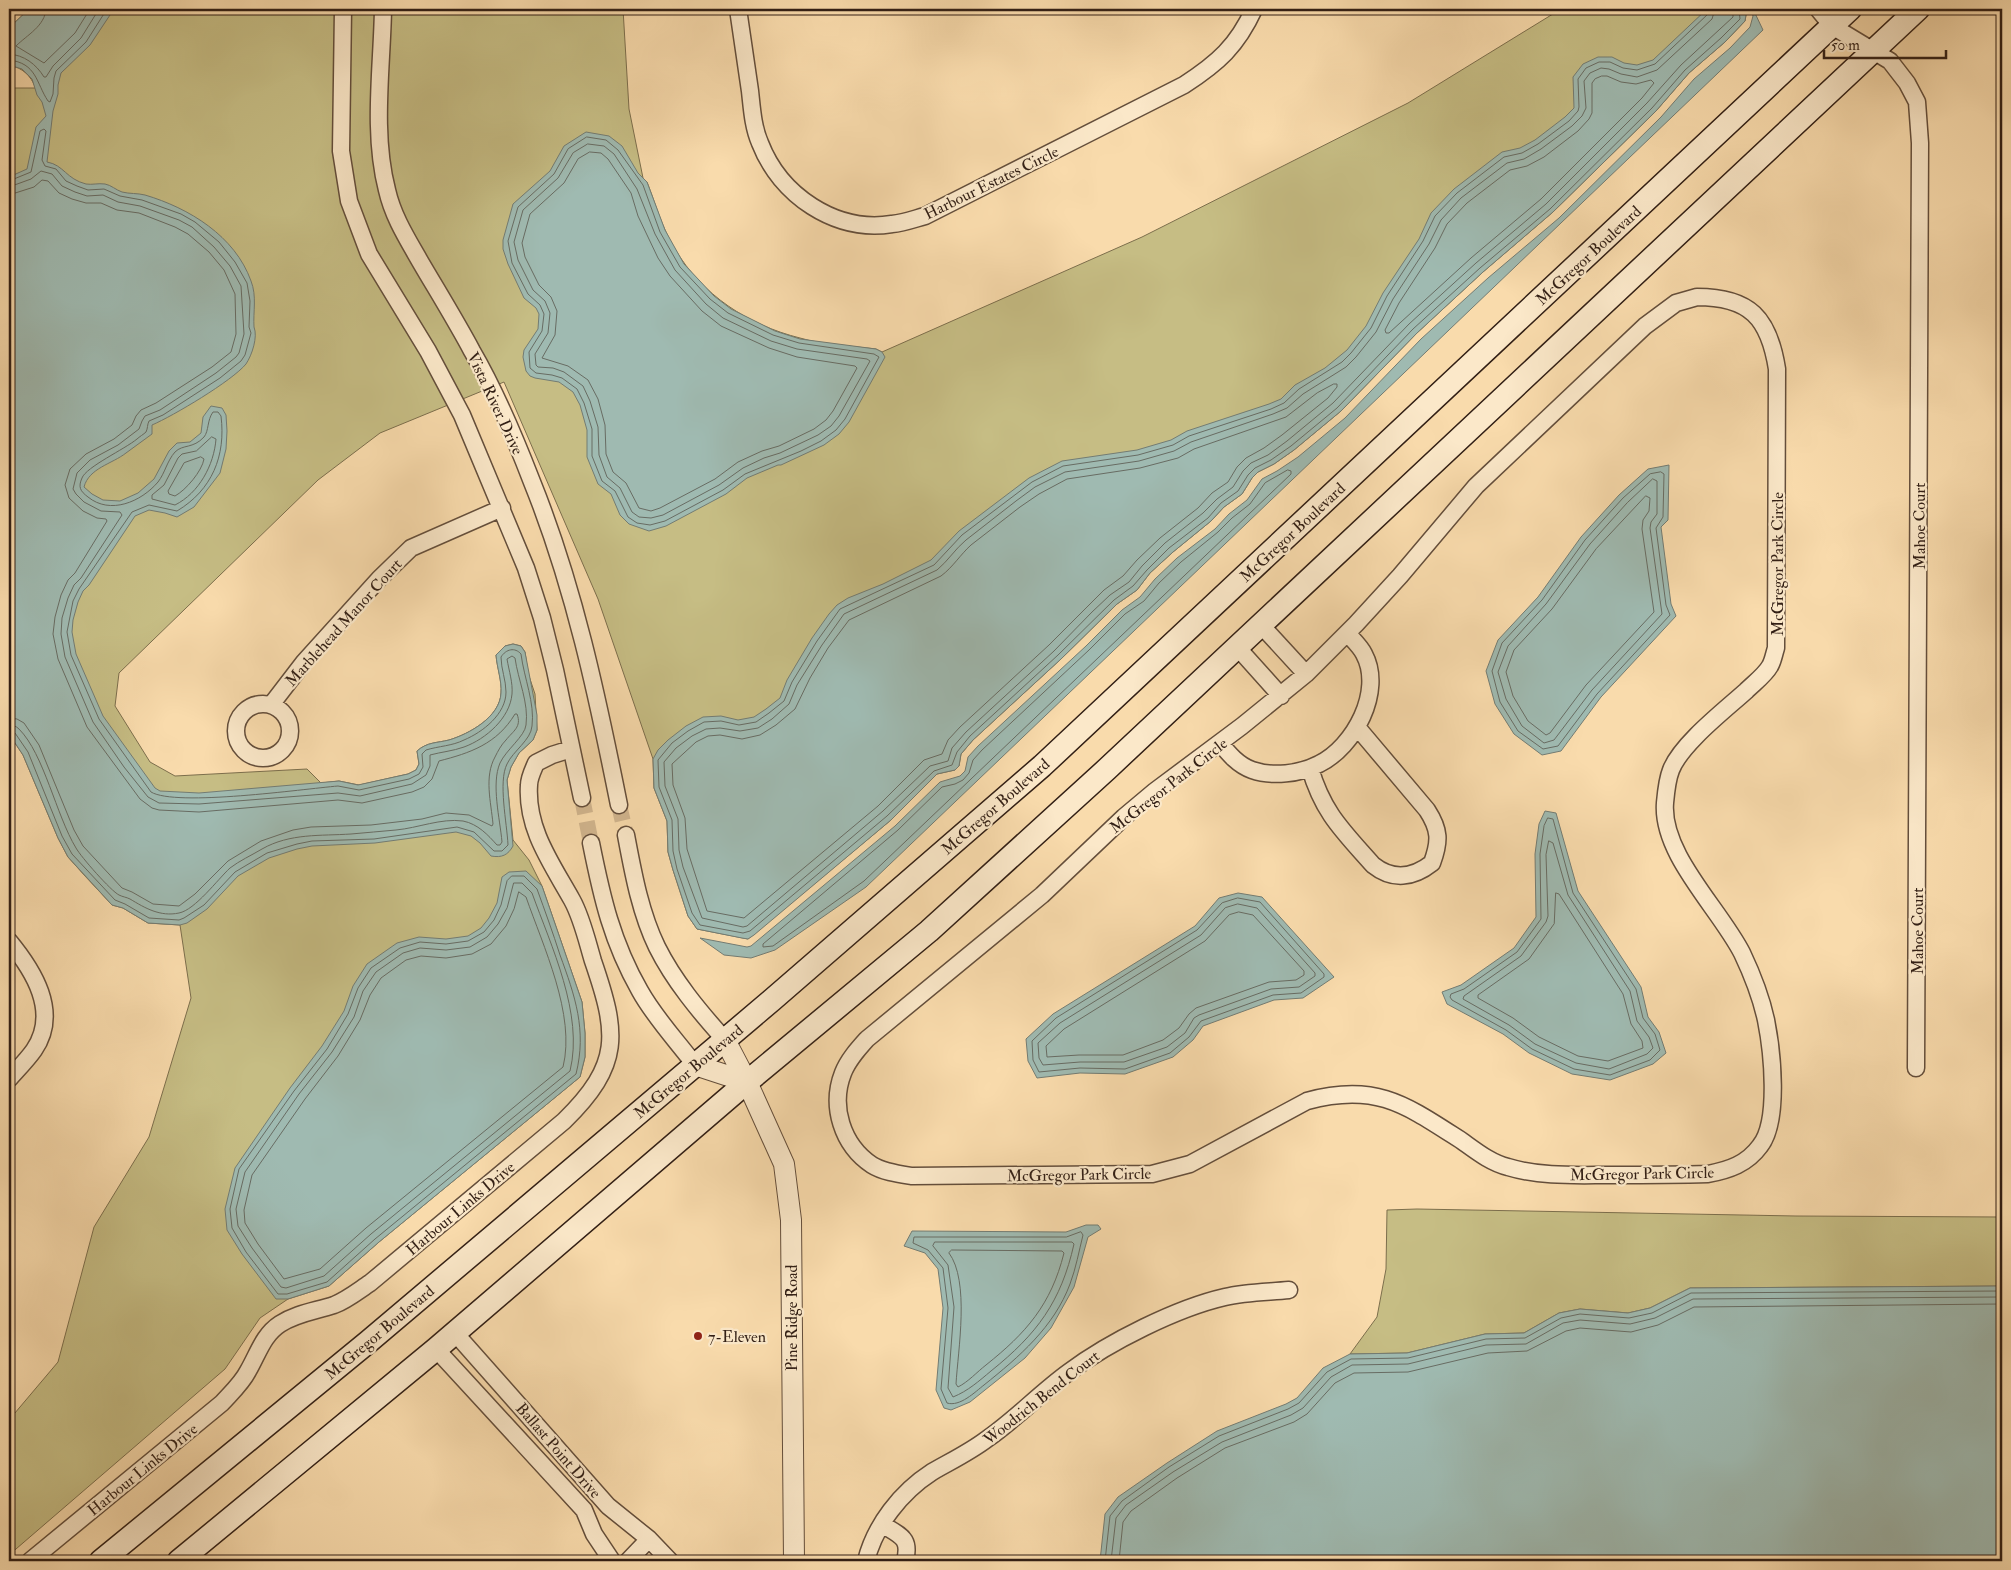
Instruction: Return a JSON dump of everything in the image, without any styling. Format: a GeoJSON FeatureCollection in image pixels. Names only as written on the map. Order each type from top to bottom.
{"type":"FeatureCollection","features":[{"type":"Feature","properties":{"kind":"main road","name":"McGregor Boulevard"},"geometry":{"type":"LineString","coordinates":[[101,1561],[375,1335],[725,1040],[1042,766],[1825,17],[1850,9]]}},
{"type":"Feature","properties":{"kind":"main road"},"geometry":{"type":"LineString","coordinates":[[179,1561],[436,1349],[747,1082],[929,932],[1238,647],[1918,9]]}},
{"type":"Feature","properties":{"kind":"street"},"geometry":{"type":"LineString","coordinates":[[344,9],[341,151],[349,201],[369,254],[428,351],[462,414],[526,568],[542,618],[555,670],[582,798]]}},
{"type":"Feature","properties":{"kind":"street","name":"Vista River Drive"},"geometry":{"type":"LineString","coordinates":[[383,9],[379,117],[381,156],[387,193],[403,232],[473,352],[494,393],[533,482],[572,598],[586,649],[619,805]]}},
{"type":"Feature","properties":{"kind":"street","name":"Harbour Estates Circle"},"geometry":{"type":"LineString","coordinates":[[738,9],[754,121],[759,142],[768,160],[778,176],[794,194],[812,207],[833,217],[872,225],[891,225],[932,213],[1184,84],[1202,73],[1232,47],[1245,29],[1254,9]]}},
{"type":"Feature","properties":{"kind":"street","name":"Mahoe Court"},"geometry":{"type":"LineString","coordinates":[[1825,17],[1873,51],[1890,60],[1918,102],[1920,143],[1916,1068]]}},
{"type":"Feature","properties":{"kind":"street","name":"McGregor Park Circle"},"geometry":{"type":"LineString","coordinates":[[1697,297],[1718,297],[1738,303],[1752,312],[1765,327],[1774,348],[1778,370],[1776,648],[1770,666],[1758,680],[1682,752],[1671,769],[1665,807],[1667,828],[1673,845],[1683,864],[1733,936],[1752,976],[1766,1020],[1770,1041],[1773,1104],[1769,1127],[1761,1146],[1746,1161],[1728,1170],[1708,1174],[1564,1175],[1524,1171],[1505,1167],[1486,1157],[1427,1119],[1390,1100],[1368,1094],[1350,1093],[1328,1096],[1307,1102],[1190,1164],[1152,1174],[912,1176],[872,1165],[856,1151],[844,1134],[838,1113],[838,1096],[843,1073],[854,1054],[867,1039],[1042,895],[1124,817],[1281,696],[1306,674],[1400,576],[1476,486],[1659,314],[1676,303],[1697,297]]}},
{"type":"Feature","properties":{"kind":"street","name":"Marblehead Manor Court"},"geometry":{"type":"LineString","coordinates":[[271,705],[304,662],[411,548],[502,508]]}},
{"type":"Feature","properties":{"kind":"street"},"geometry":{"type":"LineString","coordinates":[[1261,625],[1306,674]]}},
{"type":"Feature","properties":{"kind":"street"},"geometry":{"type":"LineString","coordinates":[[1220,743],[1236,761],[1251,770],[1284,774],[1320,764],[1337,751],[1361,721],[1368,704],[1370,684],[1364,654],[1347,633]]}},
{"type":"Feature","properties":{"kind":"street"},"geometry":{"type":"LineString","coordinates":[[1238,647],[1281,696]]}},
{"type":"Feature","properties":{"kind":"street"},"geometry":{"type":"LineString","coordinates":[[1310,768],[1316,790],[1330,816],[1381,872],[1395,876],[1408,876],[1421,872],[1432,863],[1438,837],[1436,824],[1428,810],[1356,727]]}},
{"type":"Feature","properties":{"kind":"street","name":"Harbour Links Drive"},"geometry":{"type":"LineString","coordinates":[[30,1561],[222,1403],[238,1386],[266,1337],[279,1324],[297,1315],[334,1305],[370,1283],[564,1121],[593,1091],[602,1076],[608,1058],[611,1040],[610,1018],[606,999],[574,902],[542,847],[532,811],[529,784],[536,763],[552,755],[572,749]]}},
{"type":"Feature","properties":{"kind":"street"},"geometry":{"type":"LineString","coordinates":[[626,835],[639,893],[656,945],[686,994],[725,1040]]}},
{"type":"Feature","properties":{"kind":"street"},"geometry":{"type":"LineString","coordinates":[[591,843],[604,906],[619,950],[640,992],[696,1064],[747,1082]]}},
{"type":"Feature","properties":{"kind":"street"},"geometry":{"type":"LineString","coordinates":[[9,941],[25,961],[39,985],[44,1011],[42,1032],[35,1049],[9,1079]]}},
{"type":"Feature","properties":{"kind":"street","name":"Pine Ridge Road"},"geometry":{"type":"LineString","coordinates":[[725,1040],[747,1082],[784,1164],[790,1214],[794,1561]]}},
{"type":"Feature","properties":{"kind":"street","name":"Woodrich Bend Court"},"geometry":{"type":"LineString","coordinates":[[866,1561],[882,1524],[900,1499],[918,1483],[991,1437],[1036,1398],[1086,1359],[1168,1317],[1206,1303],[1226,1297],[1289,1290]]}},
{"type":"Feature","properties":{"kind":"street","name":"Ballast Point Drive"},"geometry":{"type":"LineString","coordinates":[[454,1333],[608,1506],[649,1539],[670,1561]]}},
{"type":"Feature","properties":{"kind":"street","name":"Ballast Point Drive"},"geometry":{"type":"LineString","coordinates":[[436,1349],[584,1510],[594,1534],[612,1561]]}},
{"type":"Feature","properties":{"kind":"street"},"geometry":{"type":"LineString","coordinates":[[571,1496],[588,1482]]}},
{"type":"Feature","properties":{"kind":"street"},"geometry":{"type":"LineString","coordinates":[[882,1524],[903,1536],[908,1546],[905,1561]]}},
{"type":"Feature","properties":{"kind":"street"},"geometry":{"type":"LineString","coordinates":[[628,1561],[649,1539]]}},
{"type":"Feature","properties":{"kind":"shaded area"},"geometry":{"type":"Polygon","coordinates":[[[29,9],[623,9],[629,109],[643,178],[647,182],[666,233],[686,265],[713,294],[728,306],[762,325],[809,340],[876,349],[882,352],[1142,237],[1408,103],[1561,9],[1744,9],[1746,15],[1745,21],[1725,42],[1689,73],[1656,111],[1553,212],[1483,272],[1417,333],[1341,411],[1294,450],[1274,464],[1258,472],[1242,494],[1224,507],[1211,521],[1150,573],[1137,590],[1117,604],[1061,659],[973,740],[961,754],[959,766],[955,770],[937,774],[891,820],[748,939],[697,929],[688,916],[668,852],[667,821],[654,788],[653,759],[598,599],[504,382],[380,433],[318,480],[119,673],[115,706],[150,762],[175,776],[307,769],[321,783],[339,781],[359,785],[408,774],[416,770],[419,764],[417,751],[421,748],[428,744],[449,740],[465,734],[489,717],[499,702],[501,693],[496,655],[505,646],[513,644],[521,646],[525,652],[528,673],[535,694],[537,730],[533,740],[519,753],[511,767],[507,780],[513,840],[529,860],[542,886],[582,1002],[585,1057],[580,1077],[379,1242],[329,1286],[288,1299],[260,1318],[225,1369],[9,1555],[9,1420],[58,1362],[94,1227],[149,1137],[191,998],[180,925],[148,923],[123,908],[112,905],[85,876],[68,857],[23,755],[9,734],[9,88],[36,88],[26,73],[9,65],[9,28],[29,9]]]}},
{"type":"Feature","properties":{"kind":"shaded area"},"geometry":{"type":"Polygon","coordinates":[[[1387,1210],[1796,1216],[2002,1217],[2002,1286],[1690,1288],[1650,1308],[1628,1313],[1580,1309],[1559,1313],[1524,1333],[1485,1334],[1407,1353],[1350,1354],[1377,1317],[1386,1269],[1387,1210]]]}},
{"type":"Feature","properties":{"kind":"water"},"geometry":{"type":"Polygon","coordinates":[[[29,9],[114,9],[90,45],[61,73],[53,111],[47,162],[57,166],[79,182],[105,184],[122,192],[145,195],[194,216],[222,237],[234,250],[244,265],[254,292],[255,341],[246,364],[202,398],[152,425],[152,434],[120,457],[96,471],[91,475],[84,487],[103,500],[120,501],[138,493],[154,479],[169,451],[177,443],[190,442],[201,433],[203,417],[211,406],[222,408],[226,415],[226,449],[220,473],[194,507],[177,517],[149,510],[135,516],[89,585],[83,591],[78,602],[72,632],[76,654],[103,716],[155,788],[160,791],[199,793],[339,781],[358,785],[408,774],[416,770],[419,764],[417,751],[421,748],[428,744],[449,740],[465,734],[482,723],[495,710],[501,693],[496,655],[505,646],[513,644],[521,646],[525,652],[537,715],[537,730],[533,740],[519,753],[511,767],[507,780],[513,846],[504,855],[498,857],[491,856],[471,836],[456,832],[375,843],[312,846],[297,849],[269,858],[238,876],[207,909],[187,923],[180,925],[148,923],[123,908],[112,905],[68,857],[23,755],[9,734],[9,177],[27,169],[36,127],[46,116],[32,79],[22,69],[9,65],[9,28],[29,9]]]}},
{"type":"Feature","properties":{"kind":"water"},"geometry":{"type":"Polygon","coordinates":[[[1707,9],[1744,9],[1745,21],[1725,42],[1689,73],[1656,111],[1553,212],[1483,272],[1417,333],[1341,411],[1294,450],[1274,464],[1258,472],[1242,494],[1224,507],[1211,521],[1150,573],[1137,590],[1117,604],[1061,659],[973,740],[961,754],[959,766],[955,770],[937,774],[891,820],[748,939],[697,929],[688,916],[673,870],[668,852],[667,821],[654,788],[653,759],[658,750],[668,740],[686,726],[703,717],[721,716],[738,720],[754,717],[766,709],[780,698],[787,680],[812,638],[837,605],[848,598],[883,584],[931,560],[959,531],[1029,478],[1062,461],[1137,450],[1171,440],[1187,431],[1281,399],[1295,385],[1325,368],[1347,350],[1366,326],[1383,293],[1419,239],[1431,213],[1454,189],[1502,152],[1520,148],[1535,140],[1574,108],[1573,77],[1583,64],[1598,57],[1612,57],[1624,63],[1637,65],[1653,60],[1707,9]]]}},
{"type":"Feature","properties":{"kind":"water"},"geometry":{"type":"Polygon","coordinates":[[[1751,9],[1753,9],[1763,30],[866,887],[775,950],[751,958],[724,955],[700,938],[747,947],[751,946],[895,826],[940,782],[960,776],[965,771],[968,757],[978,746],[1122,610],[1140,597],[1155,579],[1177,558],[1215,529],[1229,514],[1247,500],[1262,479],[1298,457],[1345,418],[1421,339],[1488,278],[1559,218],[1661,117],[1694,79],[1730,48],[1750,27],[1753,16],[1751,9]]]}},
{"type":"Feature","properties":{"kind":"water"},"geometry":{"type":"Polygon","coordinates":[[[586,132],[609,136],[622,146],[638,173],[647,182],[665,230],[684,264],[714,296],[731,309],[775,331],[800,339],[876,349],[882,352],[885,357],[849,422],[839,434],[824,445],[747,478],[726,494],[666,526],[649,531],[629,524],[620,515],[611,494],[598,484],[587,457],[587,430],[580,405],[573,392],[559,382],[535,378],[526,371],[523,357],[524,350],[538,329],[539,314],[536,308],[524,298],[503,249],[503,240],[513,204],[550,171],[564,146],[586,132]]]}},
{"type":"Feature","properties":{"kind":"water"},"geometry":{"type":"Polygon","coordinates":[[[1669,465],[1668,520],[1661,527],[1671,604],[1676,616],[1601,697],[1561,751],[1542,755],[1514,734],[1495,704],[1486,671],[1498,640],[1538,597],[1581,537],[1619,495],[1648,469],[1669,465]]]}},
{"type":"Feature","properties":{"kind":"water"},"geometry":{"type":"Polygon","coordinates":[[[1545,811],[1556,813],[1578,891],[1641,987],[1648,1017],[1659,1032],[1666,1053],[1653,1064],[1610,1080],[1572,1074],[1529,1053],[1503,1034],[1447,1004],[1442,992],[1461,985],[1514,948],[1536,917],[1535,854],[1539,824],[1545,811]]]}},
{"type":"Feature","properties":{"kind":"water"},"geometry":{"type":"Polygon","coordinates":[[[526,871],[542,886],[582,1002],[585,1057],[580,1077],[379,1242],[329,1286],[288,1299],[276,1299],[242,1254],[227,1230],[225,1209],[235,1168],[290,1088],[322,1046],[344,1011],[353,986],[367,964],[397,943],[419,937],[446,939],[468,936],[481,928],[489,918],[497,903],[502,877],[509,872],[526,871]]]}},
{"type":"Feature","properties":{"kind":"water"},"geometry":{"type":"Polygon","coordinates":[[[1238,893],[1262,897],[1334,977],[1303,998],[1274,1000],[1203,1026],[1193,1040],[1173,1057],[1125,1074],[1080,1073],[1037,1078],[1028,1061],[1026,1039],[1053,1014],[1195,926],[1219,898],[1238,893]]]}},
{"type":"Feature","properties":{"kind":"water"},"geometry":{"type":"Polygon","coordinates":[[[1086,1225],[1098,1225],[1101,1229],[1088,1237],[1074,1287],[1051,1328],[1025,1358],[970,1402],[951,1410],[944,1408],[936,1390],[943,1308],[938,1269],[925,1253],[904,1246],[912,1231],[1066,1232],[1086,1225]]]}},
{"type":"Feature","properties":{"kind":"water"},"geometry":{"type":"Polygon","coordinates":[[[2002,1286],[2002,1561],[1100,1561],[1105,1514],[1118,1497],[1217,1431],[1297,1398],[1323,1368],[1350,1354],[1407,1353],[1485,1334],[1524,1333],[1559,1313],[1580,1309],[1628,1313],[1650,1308],[1690,1288],[2002,1286]]]}},
{"type":"Feature","properties":{"kind":"tunnel"},"geometry":{"type":"LineString","coordinates":[[582,798],[591,843]]}},
{"type":"Feature","properties":{"kind":"tunnel"},"geometry":{"type":"LineString","coordinates":[[619,805],[626,835]]}},
{"type":"Feature","properties":{"kind":"place","name":"7-Eleven"},"geometry":{"type":"Point","coordinates":[698,1336]}}]}
